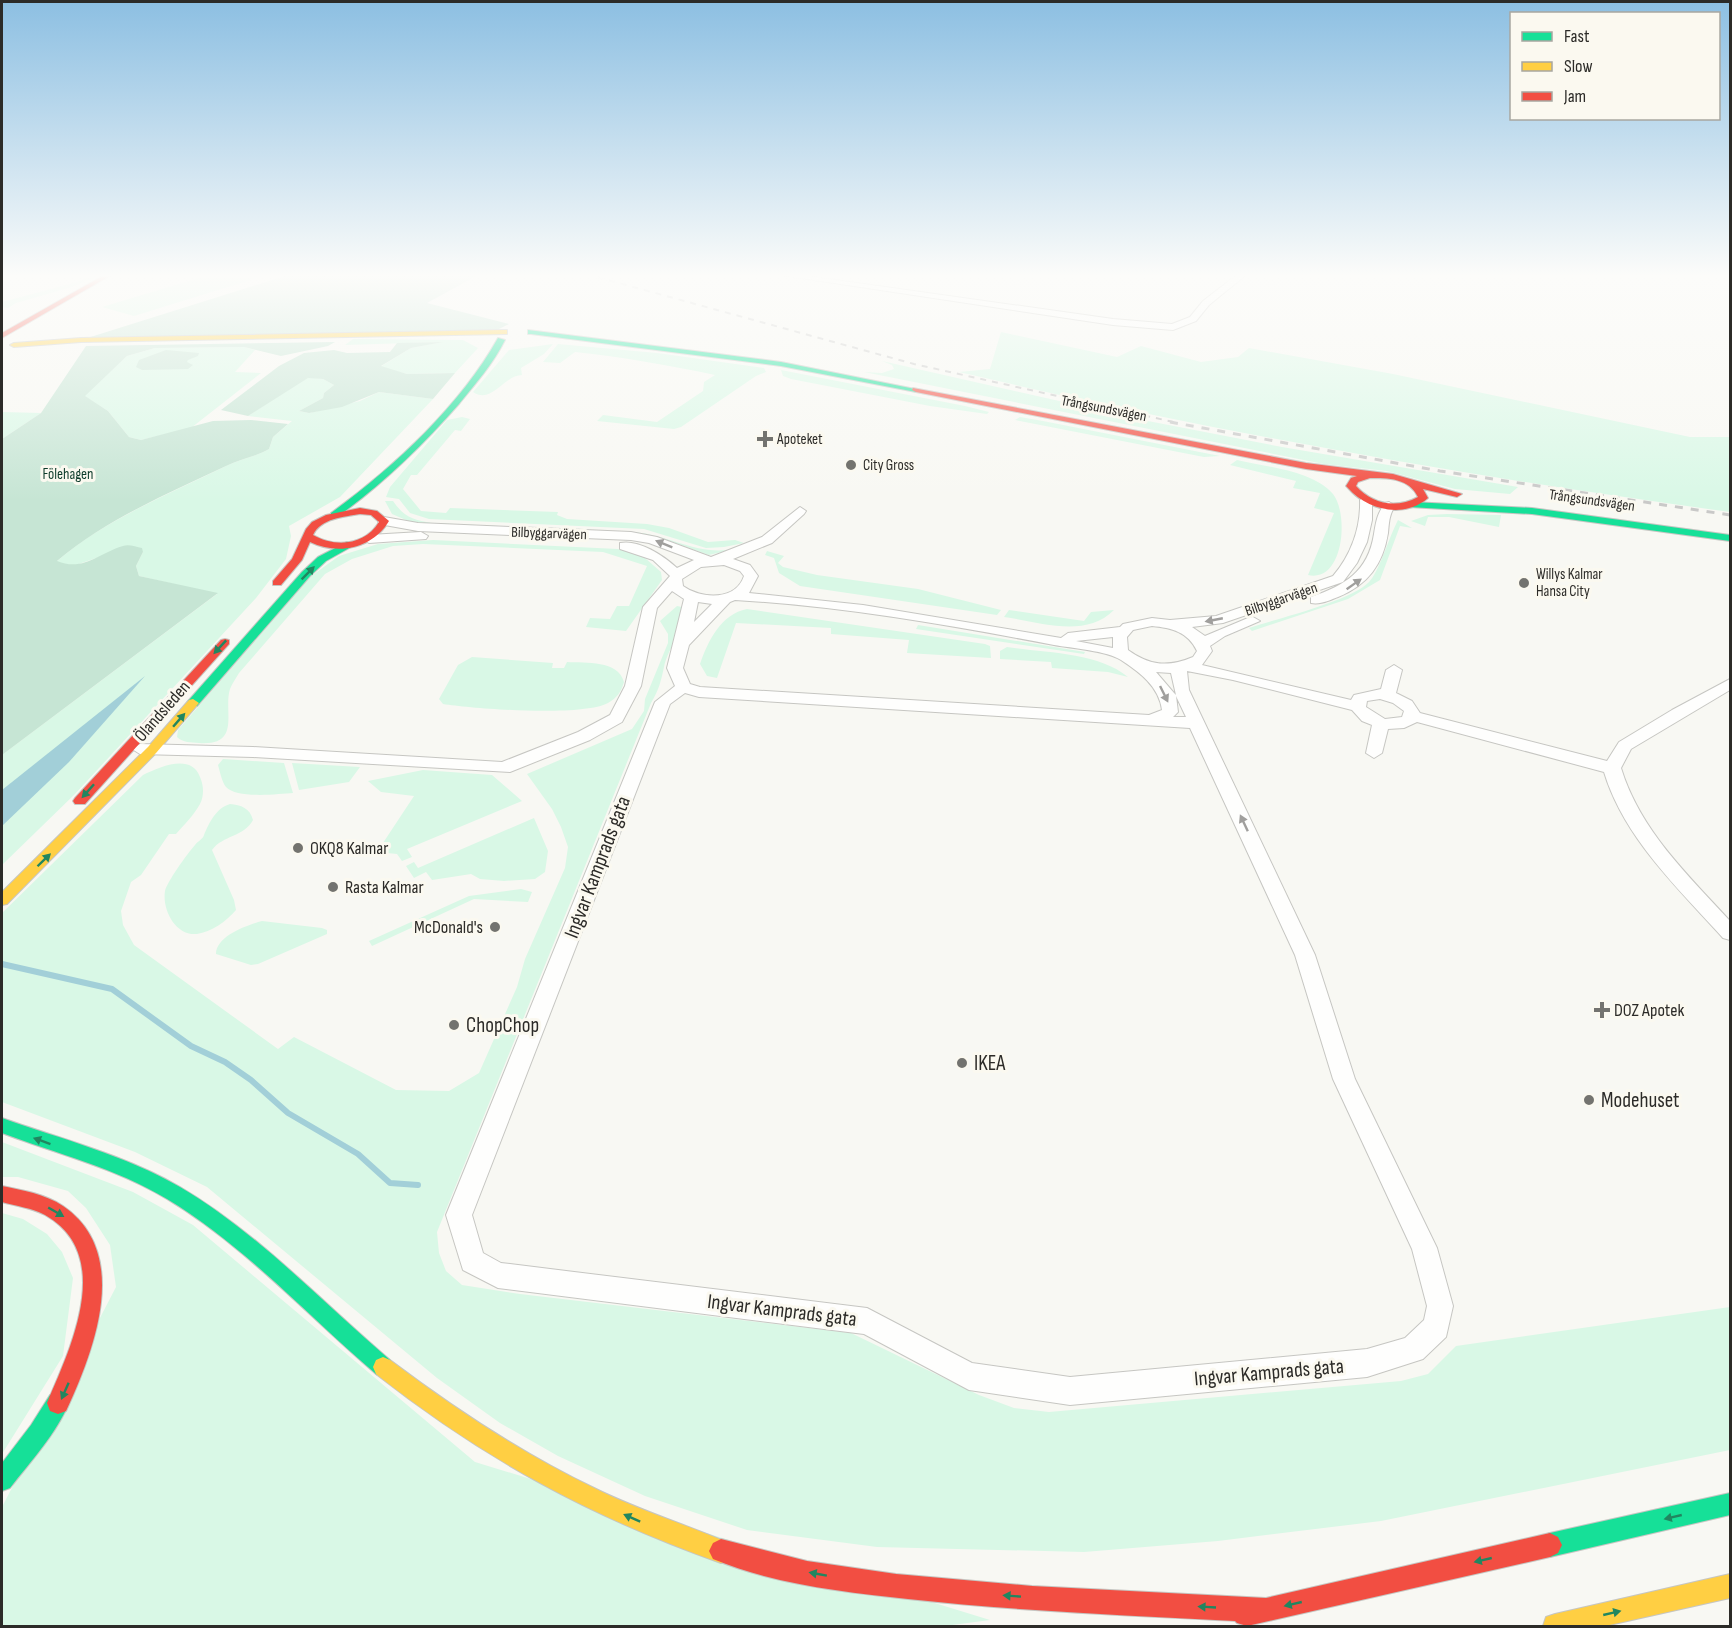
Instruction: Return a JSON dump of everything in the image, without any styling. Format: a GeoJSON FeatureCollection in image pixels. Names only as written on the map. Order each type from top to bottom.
{"type":"FeatureCollection","features":[{"type":"Feature","properties":{"kind":"main road"},"geometry":{"type":"LineString","coordinates":[[270,592],[297,560],[314,524],[381,492],[400,463],[485,367],[497,350]]}},
{"type":"Feature","properties":{"kind":"main road","name":"Trångsundsvägen"},"geometry":{"type":"LineString","coordinates":[[677,350],[781,364],[1154,434],[1306,466],[1392,477],[1453,494],[1572,506],[1731,529]]}},
{"type":"Feature","properties":{"kind":"main road","name":"Trångsundsvägen"},"geometry":{"type":"LineString","coordinates":[[1306,466],[1352,488],[1366,500],[1389,506],[1471,504],[1539,510],[1731,538]]}},
{"type":"Feature","properties":{"kind":"main road"},"geometry":{"type":"LineString","coordinates":[[1352,488],[1354,480],[1369,475]]}},
{"type":"Feature","properties":{"kind":"main road"},"geometry":{"type":"LineString","coordinates":[[1410,505],[1421,501],[1423,495],[1413,484]]}},
{"type":"Feature","properties":{"kind":"main road"},"geometry":{"type":"LineString","coordinates":[[369,539],[379,532],[382,519],[381,492]]}},
{"type":"Feature","properties":{"kind":"main road"},"geometry":{"type":"LineString","coordinates":[[341,513],[360,511],[382,519]]}},
{"type":"Feature","properties":{"kind":"main road","name":"Ölandsleden"},"geometry":{"type":"LineString","coordinates":[[308,536],[317,544],[346,545]]}},
{"type":"Feature","properties":{"kind":"main road","name":"Ölandsleden"},"geometry":{"type":"LineString","coordinates":[[2,900],[153,750],[306,574],[322,559],[346,545],[369,539]]}},
{"type":"Feature","properties":{"kind":"main road","name":"Ölandsleden"},"geometry":{"type":"LineString","coordinates":[[67,814],[231,635]]}},
{"type":"Feature","properties":{"kind":"main road"},"geometry":{"type":"LineString","coordinates":[[2,1126],[137,1176],[183,1199],[216,1220],[401,1381],[483,1442],[562,1487],[645,1524],[724,1551],[816,1574],[920,1589],[1265,1610]]}},
{"type":"Feature","properties":{"kind":"main road"},"geometry":{"type":"LineString","coordinates":[[2,1194],[39,1202],[66,1218],[83,1243],[91,1270],[92,1306],[82,1352],[59,1405],[26,1453],[2,1480]]}},
{"type":"Feature","properties":{"kind":"main road"},"geometry":{"type":"LineString","coordinates":[[1210,1622],[1731,1504]]}},
{"type":"Feature","properties":{"kind":"main road"},"geometry":{"type":"LineString","coordinates":[[1555,1626],[1731,1586]]}},
{"type":"Feature","properties":{"kind":"street","name":"Bilbyggarvägen"},"geometry":{"type":"LineString","coordinates":[[1352,488],[1361,532]]}},
{"type":"Feature","properties":{"kind":"street","name":"Bilbyggarvägen"},"geometry":{"type":"LineString","coordinates":[[1046,637],[1123,631],[1143,623],[1171,624],[1218,620],[1338,579],[1350,567],[1368,513],[1366,500]]}},
{"type":"Feature","properties":{"kind":"street","name":"Bilbyggarvägen"},"geometry":{"type":"LineString","coordinates":[[1380,536],[1410,505]]}},
{"type":"Feature","properties":{"kind":"street","name":"Bilbyggarvägen"},"geometry":{"type":"LineString","coordinates":[[1204,647],[1239,626],[1342,591],[1360,582],[1368,570],[1380,536],[1383,515],[1389,506]]}},
{"type":"Feature","properties":{"kind":"street"},"geometry":{"type":"LineString","coordinates":[[126,748],[254,752],[504,768],[584,736],[616,718],[633,687],[650,607],[676,577],[693,564],[714,561],[767,540],[800,511]]}},
{"type":"Feature","properties":{"kind":"street","name":"Bilbyggarvägen"},"geometry":{"type":"LineString","coordinates":[[382,519],[418,527],[631,536],[652,540],[714,561],[740,565],[750,574],[792,599]]}},
{"type":"Feature","properties":{"kind":"street","name":"Bilbyggarvägen"},"geometry":{"type":"LineString","coordinates":[[369,539],[417,536],[620,544],[658,557],[676,577],[676,588],[689,597],[708,600],[729,597],[792,599],[1046,637],[1127,656],[1142,665]]}},
{"type":"Feature","properties":{"kind":"street"},"geometry":{"type":"LineString","coordinates":[[682,644],[729,597],[745,589],[767,540]]}},
{"type":"Feature","properties":{"kind":"street"},"geometry":{"type":"LineString","coordinates":[[646,620],[689,597]]}},
{"type":"Feature","properties":{"kind":"street"},"geometry":{"type":"LineString","coordinates":[[689,597],[682,644],[675,668],[683,687],[699,693],[1197,723]]}},
{"type":"Feature","properties":{"kind":"street"},"geometry":{"type":"LineString","coordinates":[[1171,624],[1188,630],[1204,647],[1238,666],[1359,703],[1366,717],[1381,723],[1405,723],[1412,716]]}},
{"type":"Feature","properties":{"kind":"street"},"geometry":{"type":"LineString","coordinates":[[1123,631],[1118,640],[1127,656]]}},
{"type":"Feature","properties":{"kind":"street"},"geometry":{"type":"LineString","coordinates":[[1184,668],[1201,660],[1204,647]]}},
{"type":"Feature","properties":{"kind":"street"},"geometry":{"type":"LineString","coordinates":[[1142,665],[1168,696],[1170,712],[1152,720]]}},
{"type":"Feature","properties":{"kind":"street"},"geometry":{"type":"LineString","coordinates":[[1142,665],[1161,669],[1184,668],[1234,675],[1359,703],[1372,694],[1388,695],[1409,706],[1412,716]]}},
{"type":"Feature","properties":{"kind":"street","name":"Ingvar Kamprads gata"},"geometry":{"type":"LineString","coordinates":[[683,687],[663,702],[459,1215],[472,1261],[498,1275],[867,1321],[969,1376],[1070,1390],[1367,1363],[1413,1349],[1436,1327],[1440,1306],[1424,1248],[1344,1079],[1305,955],[1181,690],[1178,677],[1184,668]]}},
{"type":"Feature","properties":{"kind":"street"},"geometry":{"type":"LineString","coordinates":[[1388,695],[1394,670]]}},
{"type":"Feature","properties":{"kind":"street"},"geometry":{"type":"LineString","coordinates":[[1731,684],[1625,746],[1612,768],[1616,788],[1625,807],[1668,864],[1731,933]]}},
{"type":"Feature","properties":{"kind":"street"},"geometry":{"type":"LineString","coordinates":[[1412,716],[1612,768]]}},
{"type":"Feature","properties":{"kind":"street"},"geometry":{"type":"LineString","coordinates":[[1374,753],[1381,723]]}},
{"type":"Feature","properties":{"kind":"green space","name":"Fölehagen"},"geometry":{"type":"Polygon","coordinates":[[[83,350],[148,350],[127,356],[85,396],[108,411],[129,437],[141,440],[213,421],[251,420],[288,424],[273,437],[269,449],[182,486],[138,508],[76,546],[57,561],[66,564],[83,563],[128,545],[142,548],[143,552],[136,566],[139,576],[218,593],[2,755],[2,439],[41,413],[83,350]]]}},
{"type":"Feature","properties":{"kind":"green space"},"geometry":{"type":"Polygon","coordinates":[[[148,350],[255,350],[235,372],[261,373],[191,428],[141,440],[129,437],[108,411],[84,396],[127,356],[148,350]]]}},
{"type":"Feature","properties":{"kind":"green space"},"geometry":{"type":"Polygon","coordinates":[[[166,350],[199,353],[198,356],[188,360],[187,362],[193,365],[188,369],[142,370],[136,367],[139,360],[166,350]]]}},
{"type":"Feature","properties":{"kind":"green space","name":"Fölehagen"},"geometry":{"type":"Polygon","coordinates":[[[256,350],[309,350],[281,356],[256,350]]]}},
{"type":"Feature","properties":{"kind":"green space"},"geometry":{"type":"Polygon","coordinates":[[[334,350],[347,353],[390,352],[392,350],[408,350],[381,366],[407,374],[455,373],[433,399],[379,392],[342,407],[309,413],[299,411],[323,398],[324,393],[334,385],[323,379],[308,378],[248,416],[221,410],[279,366],[304,353],[334,350]]]}},
{"type":"Feature","properties":{"kind":"green space"},"geometry":{"type":"Polygon","coordinates":[[[408,350],[476,350],[455,373],[407,374],[380,367],[408,350]]]}},
{"type":"Feature","properties":{"kind":"green space"},"geometry":{"type":"Polygon","coordinates":[[[509,350],[548,350],[521,368],[522,375],[509,379],[492,392],[480,395],[473,392],[509,350]]]}},
{"type":"Feature","properties":{"kind":"green space"},"geometry":{"type":"Polygon","coordinates":[[[553,350],[624,350],[764,368],[766,372],[756,376],[681,427],[674,429],[597,421],[603,415],[657,422],[703,391],[704,382],[715,375],[575,352],[560,363],[543,362],[553,350]]]}},
{"type":"Feature","properties":{"kind":"green space"},"geometry":{"type":"Polygon","coordinates":[[[996,350],[1084,350],[1117,357],[1132,350],[1156,350],[1201,362],[1238,357],[1247,350],[1260,350],[1393,374],[1690,437],[1730,437],[1730,512],[1537,484],[1343,451],[1151,414],[959,372],[990,369],[996,350]]]}},
{"type":"Feature","properties":{"kind":"green space"},"geometry":{"type":"Polygon","coordinates":[[[882,361],[1148,421],[1282,447],[1518,487],[1510,494],[1455,489],[1387,471],[1324,464],[864,372],[882,373],[894,369],[892,365],[882,361]]]}},
{"type":"Feature","properties":{"kind":"green space"},"geometry":{"type":"Polygon","coordinates":[[[781,370],[989,412],[987,414],[930,406],[791,379],[783,376],[781,370]]]}},
{"type":"Feature","properties":{"kind":"green space"},"geometry":{"type":"Polygon","coordinates":[[[308,377],[323,379],[334,385],[324,393],[323,398],[299,411],[309,413],[360,401],[379,392],[433,399],[340,497],[289,526],[291,536],[286,559],[256,598],[75,794],[2,865],[2,755],[217,594],[139,576],[136,566],[143,552],[105,555],[73,566],[56,562],[95,533],[138,509],[231,464],[269,449],[273,437],[292,421],[248,416],[308,377]]]}},
{"type":"Feature","properties":{"kind":"green space"},"geometry":{"type":"Polygon","coordinates":[[[2,412],[41,413],[2,439],[2,412]]]}},
{"type":"Feature","properties":{"kind":"green space"},"geometry":{"type":"Polygon","coordinates":[[[462,417],[470,419],[461,431],[455,430],[417,475],[411,475],[403,489],[421,511],[446,513],[450,508],[558,512],[557,515],[567,519],[647,524],[669,528],[708,542],[735,540],[744,543],[706,548],[644,529],[429,519],[410,513],[399,499],[386,497],[390,487],[447,420],[462,417]]]}},
{"type":"Feature","properties":{"kind":"green space"},"geometry":{"type":"Polygon","coordinates":[[[1020,417],[1220,456],[1204,457],[1015,420],[1020,417]]]}},
{"type":"Feature","properties":{"kind":"green space"},"geometry":{"type":"Polygon","coordinates":[[[1237,460],[1301,475],[1324,486],[1333,494],[1341,516],[1342,531],[1336,558],[1329,569],[1320,575],[1308,575],[1334,513],[1314,508],[1320,493],[1293,488],[1296,481],[1230,465],[1237,460]]]}},
{"type":"Feature","properties":{"kind":"green space"},"geometry":{"type":"Polygon","coordinates":[[[385,501],[393,501],[410,517],[432,523],[634,532],[656,536],[413,523],[392,514],[385,501]]]}},
{"type":"Feature","properties":{"kind":"green space"},"geometry":{"type":"Polygon","coordinates":[[[1428,515],[1501,515],[1499,527],[1449,517],[1428,517],[1425,526],[1411,521],[1428,515]]]}},
{"type":"Feature","properties":{"kind":"green space"},"geometry":{"type":"Polygon","coordinates":[[[1398,520],[1412,528],[1400,526],[1380,580],[1348,599],[1252,631],[1249,628],[1330,603],[1360,589],[1373,577],[1398,520]]]}},
{"type":"Feature","properties":{"kind":"green space"},"geometry":{"type":"Polygon","coordinates":[[[656,536],[708,550],[734,549],[709,555],[656,536]]]}},
{"type":"Feature","properties":{"kind":"green space"},"geometry":{"type":"Polygon","coordinates":[[[433,540],[618,549],[645,558],[661,572],[662,580],[626,631],[586,627],[590,618],[610,619],[617,606],[629,606],[647,566],[603,552],[423,544],[393,546],[352,559],[325,574],[239,673],[230,689],[228,725],[221,739],[199,743],[184,741],[177,737],[178,730],[310,577],[339,556],[378,544],[433,540]]]}},
{"type":"Feature","properties":{"kind":"green space"},"geometry":{"type":"Polygon","coordinates":[[[767,551],[784,556],[778,563],[783,567],[817,575],[918,589],[1001,610],[997,615],[800,586],[779,573],[774,558],[765,555],[767,551]]]}},
{"type":"Feature","properties":{"kind":"green space"},"geometry":{"type":"Polygon","coordinates":[[[677,606],[682,607],[682,622],[666,660],[658,690],[437,1232],[439,1253],[446,1271],[462,1285],[520,1294],[851,1333],[979,1395],[1014,1408],[1049,1412],[1401,1381],[1428,1374],[1456,1346],[1730,1307],[1730,1450],[1381,1521],[1218,1541],[1084,1552],[877,1547],[747,1530],[645,1496],[558,1456],[500,1423],[437,1378],[207,1187],[135,1152],[2,1102],[2,913],[143,775],[174,764],[190,765],[196,770],[202,784],[202,798],[189,820],[176,834],[169,834],[141,875],[131,882],[121,911],[123,925],[134,945],[278,1049],[294,1037],[396,1090],[449,1091],[479,1073],[565,868],[568,847],[561,827],[552,809],[527,774],[632,729],[644,711],[645,699],[668,643],[668,634],[660,621],[677,606]]]}},
{"type":"Feature","properties":{"kind":"green space"},"geometry":{"type":"Polygon","coordinates":[[[747,609],[985,644],[990,646],[991,658],[907,653],[909,640],[831,634],[831,628],[736,623],[717,678],[707,676],[700,664],[707,646],[730,616],[747,609]]]}},
{"type":"Feature","properties":{"kind":"green space"},"geometry":{"type":"Polygon","coordinates":[[[1009,610],[1084,621],[1091,612],[1114,610],[1090,624],[1062,626],[1004,617],[1009,610]]]}},
{"type":"Feature","properties":{"kind":"green space"},"geometry":{"type":"Polygon","coordinates":[[[918,625],[1085,652],[1084,654],[916,629],[918,625]]]}},
{"type":"Feature","properties":{"kind":"green space"},"geometry":{"type":"Polygon","coordinates":[[[1007,647],[1087,658],[1116,669],[1128,677],[1108,672],[1052,668],[1051,662],[1000,659],[1000,651],[1007,647]]]}},
{"type":"Feature","properties":{"kind":"green space"},"geometry":{"type":"Polygon","coordinates":[[[472,657],[553,663],[552,668],[564,668],[567,662],[600,664],[615,670],[624,682],[622,689],[608,703],[576,710],[502,710],[443,704],[439,699],[458,665],[472,657]]]}},
{"type":"Feature","properties":{"kind":"green space"},"geometry":{"type":"Polygon","coordinates":[[[223,759],[284,763],[293,793],[258,795],[231,791],[221,777],[218,765],[223,759]]]}},
{"type":"Feature","properties":{"kind":"green space"},"geometry":{"type":"Polygon","coordinates":[[[292,763],[360,767],[349,782],[299,790],[292,763]]]}},
{"type":"Feature","properties":{"kind":"green space"},"geometry":{"type":"Polygon","coordinates":[[[423,770],[492,775],[522,801],[407,849],[412,857],[402,861],[397,854],[377,852],[414,796],[381,792],[368,781],[423,770]]]}},
{"type":"Feature","properties":{"kind":"green space"},"geometry":{"type":"Polygon","coordinates":[[[230,804],[245,808],[253,820],[244,830],[222,841],[212,850],[234,900],[236,910],[223,922],[202,933],[182,931],[168,913],[165,891],[169,881],[203,836],[214,816],[230,804]]]}},
{"type":"Feature","properties":{"kind":"green space"},"geometry":{"type":"Polygon","coordinates":[[[534,818],[548,851],[545,872],[535,879],[504,881],[480,879],[471,874],[432,880],[426,872],[414,878],[406,866],[414,862],[418,868],[534,818]]]}},
{"type":"Feature","properties":{"kind":"green space"},"geometry":{"type":"Polygon","coordinates":[[[521,889],[532,892],[528,902],[474,899],[372,946],[369,941],[469,896],[521,889]]]}},
{"type":"Feature","properties":{"kind":"green space"},"geometry":{"type":"Polygon","coordinates":[[[262,921],[322,928],[327,930],[327,934],[258,964],[251,965],[216,954],[221,942],[233,932],[262,921]]]}},
{"type":"Feature","properties":{"kind":"green space"},"geometry":{"type":"Polygon","coordinates":[[[2,1142],[133,1192],[193,1225],[475,1462],[990,1620],[945,1626],[2,1626],[2,1507],[116,1287],[110,1245],[86,1208],[68,1191],[18,1177],[2,1177],[2,1142]]]}},
{"type":"Feature","properties":{"kind":"green space"},"geometry":{"type":"Polygon","coordinates":[[[2,1213],[23,1219],[47,1234],[62,1252],[73,1278],[63,1356],[2,1454],[2,1213]]]}},
{"type":"Feature","properties":{"kind":"water"},"geometry":{"type":"Polygon","coordinates":[[[145,676],[69,762],[2,826],[2,790],[145,676]]]}},
{"type":"Feature","properties":{"kind":"waterway"},"geometry":{"type":"LineString","coordinates":[[2,964],[112,989],[191,1046],[225,1062],[251,1080],[288,1113],[358,1154],[390,1183],[418,1185]]}},
{"type":"Feature","properties":{"kind":"railway"},"geometry":{"type":"LineString","coordinates":[[863,350],[914,364],[1178,423]]}},
{"type":"Feature","properties":{"kind":"railway"},"geometry":{"type":"LineString","coordinates":[[1170,422],[1440,471],[1730,515]]}},
{"type":"Feature","properties":{"kind":"traffic: fast"},"geometry":{"type":"LineString","coordinates":[[334,515],[402,460],[472,383],[496,350]]}},
{"type":"Feature","properties":{"kind":"traffic: fast"},"geometry":{"type":"LineString","coordinates":[[671,350],[781,364],[916,390]]}},
{"type":"Feature","properties":{"kind":"traffic: fast"},"geometry":{"type":"LineString","coordinates":[[1412,505],[1532,511],[1730,538]]}},
{"type":"Feature","properties":{"kind":"traffic: fast"},"geometry":{"type":"LineString","coordinates":[[193,703],[306,574],[322,559],[347,545]]}},
{"type":"Feature","properties":{"kind":"traffic: fast"},"geometry":{"type":"LineString","coordinates":[[2,1126],[131,1172],[152,1181],[201,1210],[281,1275],[383,1367]]}},
{"type":"Feature","properties":{"kind":"traffic: fast"},"geometry":{"type":"LineString","coordinates":[[2,1480],[39,1433],[58,1403]]}},
{"type":"Feature","properties":{"kind":"traffic: fast"},"geometry":{"type":"LineString","coordinates":[[1550,1545],[1730,1504]]}},
{"type":"Feature","properties":{"kind":"traffic: slow"},"geometry":{"type":"LineString","coordinates":[[2,900],[152,750],[193,703]]}},
{"type":"Feature","properties":{"kind":"traffic: slow"},"geometry":{"type":"LineString","coordinates":[[383,1367],[461,1425],[543,1474],[630,1516],[721,1551]]}},
{"type":"Feature","properties":{"kind":"traffic: slow"},"geometry":{"type":"LineString","coordinates":[[1555,1626],[1730,1586]]}},
{"type":"Feature","properties":{"kind":"traffic: jam"},"geometry":{"type":"LineString","coordinates":[[916,390],[1306,466],[1369,475]]}},
{"type":"Feature","properties":{"kind":"traffic: jam"},"geometry":{"type":"LineString","coordinates":[[1369,475],[1401,478],[1414,485],[1423,498],[1405,506],[1375,504],[1365,499],[1351,486],[1354,480],[1369,475]]}},
{"type":"Feature","properties":{"kind":"traffic: jam"},"geometry":{"type":"LineString","coordinates":[[1413,484],[1457,494]]}},
{"type":"Feature","properties":{"kind":"traffic: jam"},"geometry":{"type":"LineString","coordinates":[[360,511],[374,513],[384,521],[371,537],[361,542],[350,545],[328,545],[308,536],[311,529],[322,520],[360,511]]}},
{"type":"Feature","properties":{"kind":"traffic: jam"},"geometry":{"type":"LineString","coordinates":[[277,583],[297,560],[308,536]]}},
{"type":"Feature","properties":{"kind":"traffic: jam"},"geometry":{"type":"LineString","coordinates":[[80,801],[225,642]]}},
{"type":"Feature","properties":{"kind":"traffic: jam"},"geometry":{"type":"LineString","coordinates":[[2,1194],[38,1203],[58,1213],[77,1231],[88,1253],[92,1278],[91,1305],[86,1332],[78,1358],[58,1403]]}},
{"type":"Feature","properties":{"kind":"traffic: jam"},"geometry":{"type":"LineString","coordinates":[[1245,1615],[1550,1545]]}},
{"type":"Feature","properties":{"kind":"traffic: jam"},"geometry":{"type":"LineString","coordinates":[[721,1551],[807,1573],[896,1586],[1032,1598],[1265,1610]]}},
{"type":"Feature","properties":{"kind":"place","name":"Apoteket"},"geometry":{"type":"Point","coordinates":[765,439]}},
{"type":"Feature","properties":{"kind":"place","name":"City Gross"},"geometry":{"type":"Point","coordinates":[851,465]}},
{"type":"Feature","properties":{"kind":"place","name":"Willys Kalmar Hansa City"},"geometry":{"type":"Point","coordinates":[1524,583]}},
{"type":"Feature","properties":{"kind":"place","name":"OKQ8 Kalmar"},"geometry":{"type":"Point","coordinates":[298,848]}},
{"type":"Feature","properties":{"kind":"place","name":"Rasta Kalmar"},"geometry":{"type":"Point","coordinates":[333,887]}},
{"type":"Feature","properties":{"kind":"place","name":"McDonald's"},"geometry":{"type":"Point","coordinates":[495,927]}},
{"type":"Feature","properties":{"kind":"place","name":"DOZ Apotek"},"geometry":{"type":"Point","coordinates":[1602,1010]}},
{"type":"Feature","properties":{"kind":"place","name":"ChopChop"},"geometry":{"type":"Point","coordinates":[454,1025]}},
{"type":"Feature","properties":{"kind":"place","name":"IKEA"},"geometry":{"type":"Point","coordinates":[962,1063]}},
{"type":"Feature","properties":{"kind":"place","name":"Modehuset"},"geometry":{"type":"Point","coordinates":[1589,1100]}}]}
